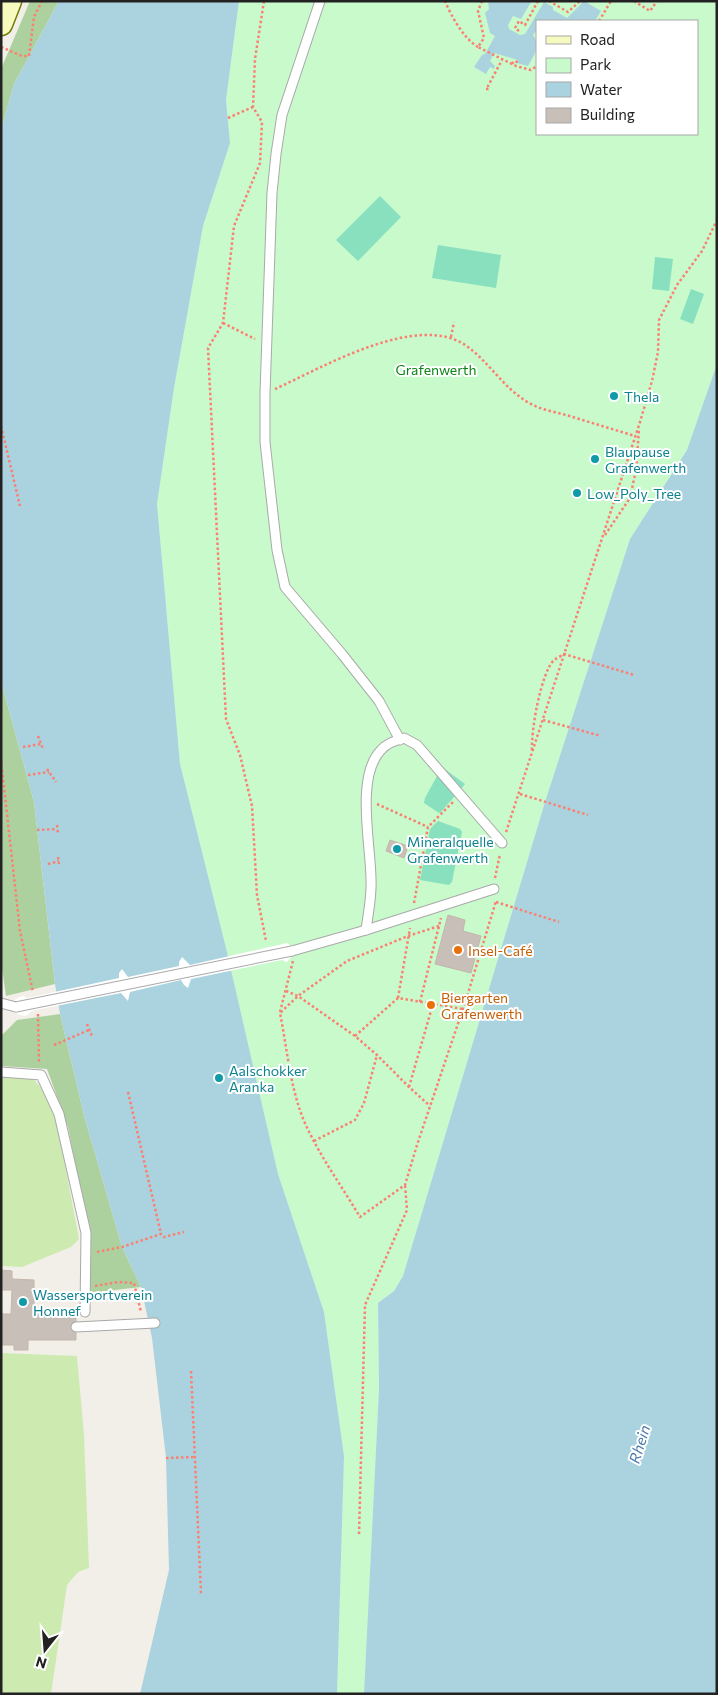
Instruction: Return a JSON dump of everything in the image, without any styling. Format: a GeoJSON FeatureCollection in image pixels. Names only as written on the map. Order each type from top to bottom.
{"type":"FeatureCollection","features":[{"type":"Feature","properties":{"kind":"street"},"geometry":{"type":"LineString","coordinates":[[1,24],[10,1]]}},
{"type":"Feature","properties":{"kind":"lane"},"geometry":{"type":"LineString","coordinates":[[320,1],[282,115],[272,193],[264,394],[265,442],[276,550],[284,587],[342,654],[379,701],[400,740]]}},
{"type":"Feature","properties":{"kind":"lane"},"geometry":{"type":"LineString","coordinates":[[366,930],[371,882],[366,798],[367,783],[372,762],[381,749],[394,741],[404,738],[418,746],[502,843]]}},
{"type":"Feature","properties":{"kind":"lane"},"geometry":{"type":"LineString","coordinates":[[1,1003],[16,1007],[293,951],[494,889]]}},
{"type":"Feature","properties":{"kind":"lane"},"geometry":{"type":"LineString","coordinates":[[1,1072],[41,1075],[59,1114],[86,1233],[85,1312]]}},
{"type":"Feature","properties":{"kind":"lane"},"geometry":{"type":"LineString","coordinates":[[76,1328],[155,1323]]}},
{"type":"Feature","properties":{"kind":"path"},"geometry":{"type":"LineString","coordinates":[[1,48],[22,56],[29,56],[34,17],[42,1]]}},
{"type":"Feature","properties":{"kind":"path"},"geometry":{"type":"LineString","coordinates":[[264,1],[255,59],[253,107],[262,122],[260,163],[234,226],[223,323],[208,348],[226,720],[240,755],[252,806],[257,895],[266,941]]}},
{"type":"Feature","properties":{"kind":"path"},"geometry":{"type":"LineString","coordinates":[[445,1],[466,37],[478,47],[512,64],[531,70],[536,67]]}},
{"type":"Feature","properties":{"kind":"path"},"geometry":{"type":"LineString","coordinates":[[478,47],[484,38],[478,11],[482,1]]}},
{"type":"Feature","properties":{"kind":"path"},"geometry":{"type":"LineString","coordinates":[[519,31],[515,28],[519,21],[525,25],[539,1],[543,4]]}},
{"type":"Feature","properties":{"kind":"path"},"geometry":{"type":"LineString","coordinates":[[550,1],[568,12],[580,1]]}},
{"type":"Feature","properties":{"kind":"path"},"geometry":{"type":"LineString","coordinates":[[600,20],[610,1]]}},
{"type":"Feature","properties":{"kind":"path"},"geometry":{"type":"LineString","coordinates":[[634,1],[650,11],[657,1]]}},
{"type":"Feature","properties":{"kind":"path"},"geometry":{"type":"LineString","coordinates":[[486,89],[489,89],[488,86],[496,68],[502,60]]}},
{"type":"Feature","properties":{"kind":"path"},"geometry":{"type":"LineString","coordinates":[[512,64],[514,61],[518,62]]}},
{"type":"Feature","properties":{"kind":"path"},"geometry":{"type":"LineString","coordinates":[[228,118],[253,107]]}},
{"type":"Feature","properties":{"kind":"path"},"geometry":{"type":"LineString","coordinates":[[359,1534],[365,1305],[407,1210],[405,1185],[496,902],[494,880],[502,843],[520,794],[532,751],[603,538],[652,381],[658,352],[659,320],[677,285],[702,251],[717,220]]}},
{"type":"Feature","properties":{"kind":"path"},"geometry":{"type":"LineString","coordinates":[[451,337],[454,322]]}},
{"type":"Feature","properties":{"kind":"path"},"geometry":{"type":"LineString","coordinates":[[223,323],[266,345]]}},
{"type":"Feature","properties":{"kind":"path"},"geometry":{"type":"LineString","coordinates":[[264,394],[354,352],[385,342],[425,335],[451,337],[467,346],[511,389],[534,406],[635,436]]}},
{"type":"Feature","properties":{"kind":"path"},"geometry":{"type":"LineString","coordinates":[[603,538],[630,498],[636,470],[640,422]]}},
{"type":"Feature","properties":{"kind":"path"},"geometry":{"type":"LineString","coordinates":[[1,426],[20,506]]}},
{"type":"Feature","properties":{"kind":"path"},"geometry":{"type":"LineString","coordinates":[[532,751],[531,737],[542,685],[553,661],[564,654],[634,675]]}},
{"type":"Feature","properties":{"kind":"path"},"geometry":{"type":"LineString","coordinates":[[543,720],[601,736]]}},
{"type":"Feature","properties":{"kind":"path"},"geometry":{"type":"LineString","coordinates":[[38,736],[43,749]]}},
{"type":"Feature","properties":{"kind":"path"},"geometry":{"type":"LineString","coordinates":[[23,747],[41,744]]}},
{"type":"Feature","properties":{"kind":"path"},"geometry":{"type":"LineString","coordinates":[[1,760],[20,931],[35,999]]}},
{"type":"Feature","properties":{"kind":"path"},"geometry":{"type":"LineString","coordinates":[[28,775],[48,770],[56,782]]}},
{"type":"Feature","properties":{"kind":"path"},"geometry":{"type":"LineString","coordinates":[[412,914],[428,827],[461,794]]}},
{"type":"Feature","properties":{"kind":"path"},"geometry":{"type":"LineString","coordinates":[[520,794],[588,815]]}},
{"type":"Feature","properties":{"kind":"path"},"geometry":{"type":"LineString","coordinates":[[366,798],[428,827]]}},
{"type":"Feature","properties":{"kind":"path"},"geometry":{"type":"LineString","coordinates":[[57,825],[58,834]]}},
{"type":"Feature","properties":{"kind":"path"},"geometry":{"type":"LineString","coordinates":[[38,830],[57,829]]}},
{"type":"Feature","properties":{"kind":"path"},"geometry":{"type":"LineString","coordinates":[[48,864],[59,861]]}},
{"type":"Feature","properties":{"kind":"path"},"geometry":{"type":"LineString","coordinates":[[496,902],[559,922]]}},
{"type":"Feature","properties":{"kind":"path"},"geometry":{"type":"LineString","coordinates":[[420,1002],[445,904]]}},
{"type":"Feature","properties":{"kind":"path"},"geometry":{"type":"LineString","coordinates":[[280,1013],[298,996],[347,961],[408,936],[439,926]]}},
{"type":"Feature","properties":{"kind":"path"},"geometry":{"type":"LineString","coordinates":[[355,1036],[398,998],[408,936]]}},
{"type":"Feature","properties":{"kind":"path"},"geometry":{"type":"LineString","coordinates":[[293,951],[280,1013],[293,1086],[314,1141],[360,1217],[405,1185]]}},
{"type":"Feature","properties":{"kind":"path"},"geometry":{"type":"LineString","coordinates":[[286,991],[298,996],[355,1036],[430,1106]]}},
{"type":"Feature","properties":{"kind":"path"},"geometry":{"type":"LineString","coordinates":[[398,998],[463,1009]]}},
{"type":"Feature","properties":{"kind":"path"},"geometry":{"type":"LineString","coordinates":[[408,1087],[433,1004]]}},
{"type":"Feature","properties":{"kind":"path"},"geometry":{"type":"LineString","coordinates":[[37,1008],[39,1016],[39,1065],[41,1075]]}},
{"type":"Feature","properties":{"kind":"path"},"geometry":{"type":"LineString","coordinates":[[87,1024],[92,1036]]}},
{"type":"Feature","properties":{"kind":"path"},"geometry":{"type":"LineString","coordinates":[[54,1045],[90,1030]]}},
{"type":"Feature","properties":{"kind":"path"},"geometry":{"type":"LineString","coordinates":[[314,1141],[355,1120],[364,1103],[377,1055]]}},
{"type":"Feature","properties":{"kind":"path"},"geometry":{"type":"LineString","coordinates":[[128,1092],[161,1234]]}},
{"type":"Feature","properties":{"kind":"path"},"geometry":{"type":"LineString","coordinates":[[86,1255],[122,1247],[161,1234],[164,1237],[184,1232]]}},
{"type":"Feature","properties":{"kind":"path"},"geometry":{"type":"LineString","coordinates":[[86,1288],[118,1282],[134,1283],[143,1325]]}},
{"type":"Feature","properties":{"kind":"path"},"geometry":{"type":"LineString","coordinates":[[191,1371],[201,1594]]}},
{"type":"Feature","properties":{"kind":"path"},"geometry":{"type":"LineString","coordinates":[[166,1458],[196,1457]]}},
{"type":"Feature","properties":{"kind":"green space"},"geometry":{"type":"Polygon","coordinates":[[[30,1],[59,1],[14,84],[1,130],[1,69],[30,1]]]}},
{"type":"Feature","properties":{"kind":"green space","name":"Grafenwerth"},"geometry":{"type":"Polygon","coordinates":[[[239,1],[717,1],[717,364],[687,450],[630,539],[545,802],[403,1276],[394,1291],[378,1303],[379,1388],[364,1694],[337,1694],[344,1456],[324,1312],[278,1174],[226,948],[180,764],[157,504],[174,388],[203,226],[230,143],[226,100],[239,1]]]}},
{"type":"Feature","properties":{"kind":"green space"},"geometry":{"type":"Polygon","coordinates":[[[380,196],[401,217],[358,261],[336,240],[380,196]]]}},
{"type":"Feature","properties":{"kind":"green space"},"geometry":{"type":"Polygon","coordinates":[[[438,245],[501,255],[496,288],[432,278],[438,245]]]}},
{"type":"Feature","properties":{"kind":"green space"},"geometry":{"type":"Polygon","coordinates":[[[655,257],[673,259],[669,291],[652,289],[655,257]]]}},
{"type":"Feature","properties":{"kind":"green space"},"geometry":{"type":"Polygon","coordinates":[[[691,289],[704,294],[693,324],[680,319],[691,289]]]}},
{"type":"Feature","properties":{"kind":"green space"},"geometry":{"type":"Polygon","coordinates":[[[1,681],[34,802],[55,984],[6,996],[1,961],[1,681]]]}},
{"type":"Feature","properties":{"kind":"green space"},"geometry":{"type":"Polygon","coordinates":[[[442,767],[465,784],[439,813],[424,803],[442,767]]]}},
{"type":"Feature","properties":{"kind":"green space"},"geometry":{"type":"Polygon","coordinates":[[[438,821],[460,829],[462,832],[452,882],[449,885],[420,880],[430,829],[438,821]]]}},
{"type":"Feature","properties":{"kind":"green space"},"geometry":{"type":"Polygon","coordinates":[[[60,1014],[85,1119],[122,1247],[141,1287],[89,1293],[90,1243],[76,1167],[68,1127],[47,1069],[1,1066],[1,1036],[17,1020],[60,1014]]]}},
{"type":"Feature","properties":{"kind":"green space"},"geometry":{"type":"Polygon","coordinates":[[[1,1075],[32,1078],[47,1093],[58,1128],[79,1239],[71,1247],[22,1267],[1,1266],[1,1075]]]}},
{"type":"Feature","properties":{"kind":"green space"},"geometry":{"type":"Polygon","coordinates":[[[1,1353],[77,1356],[84,1435],[89,1568],[78,1572],[67,1585],[51,1694],[1,1694],[1,1353]]]}},
{"type":"Feature","properties":{"kind":"water"},"geometry":{"type":"Polygon","coordinates":[[[59,1],[239,1],[226,100],[230,143],[203,226],[174,388],[157,504],[180,764],[226,948],[278,1174],[324,1312],[344,1456],[337,1694],[140,1694],[169,1570],[166,1458],[152,1338],[141,1287],[122,1247],[85,1119],[60,1014],[34,802],[1,681],[1,130],[14,84],[59,1]]]}},
{"type":"Feature","properties":{"kind":"water"},"geometry":{"type":"Polygon","coordinates":[[[488,1],[531,2],[521,19],[513,16],[508,25],[509,29],[520,35],[525,34],[544,2],[567,18],[584,1],[601,11],[596,20],[536,20],[536,32],[533,35],[536,50],[528,66],[517,63],[518,60],[494,53],[490,61],[495,66],[494,69],[490,67],[486,74],[474,67],[482,55],[485,54],[495,36],[490,33],[485,13],[489,9],[488,1]]]}},
{"type":"Feature","properties":{"kind":"water","name":"Rhein"},"geometry":{"type":"Polygon","coordinates":[[[717,364],[717,1694],[364,1694],[379,1388],[378,1303],[394,1291],[403,1276],[545,802],[630,539],[687,450],[717,364]]]}},
{"type":"Feature","properties":{"kind":"pier"},"geometry":{"type":"Polygon","coordinates":[[[287,943],[291,946],[292,956],[287,962],[282,960],[191,979],[188,988],[181,980],[130,992],[128,1001],[121,993],[31,1011],[28,1015],[24,1016],[17,1014],[15,1000],[19,997],[27,998],[119,978],[119,973],[122,969],[128,977],[179,966],[182,957],[190,965],[287,943]]]}},
{"type":"Feature","properties":{"kind":"building","name":"Mineralquelle Grafenwerth"},"geometry":{"type":"Polygon","coordinates":[[[390,840],[408,846],[404,858],[386,851],[390,840]]]}},
{"type":"Feature","properties":{"kind":"building","name":"Insel-Café"},"geometry":{"type":"Polygon","coordinates":[[[448,915],[465,920],[463,931],[481,936],[471,973],[435,964],[448,915]]]}},
{"type":"Feature","properties":{"kind":"building","name":"Wassersportverein Honnef"},"geometry":{"type":"Polygon","coordinates":[[[1,1270],[12,1271],[12,1279],[34,1280],[34,1314],[76,1315],[76,1340],[28,1340],[28,1350],[14,1350],[14,1345],[1,1345],[1,1314],[11,1314],[12,1290],[1,1290],[1,1270]]]}},
{"type":"Feature","properties":{"kind":"place","name":"Thela"},"geometry":{"type":"Point","coordinates":[614,396]}},
{"type":"Feature","properties":{"kind":"place","name":"Blaupause Grafenwerth"},"geometry":{"type":"Point","coordinates":[595,459]}},
{"type":"Feature","properties":{"kind":"place","name":"Low_Poly_Tree"},"geometry":{"type":"Point","coordinates":[577,493]}},
{"type":"Feature","properties":{"kind":"place","name":"Mineralquelle Grafenwerth"},"geometry":{"type":"Point","coordinates":[397,849]}},
{"type":"Feature","properties":{"kind":"place","name":"Insel-Café"},"geometry":{"type":"Point","coordinates":[458,950]}},
{"type":"Feature","properties":{"kind":"place","name":"Biergarten Grafenwerth"},"geometry":{"type":"Point","coordinates":[431,1005]}},
{"type":"Feature","properties":{"kind":"place","name":"Aalschokker Aranka"},"geometry":{"type":"Point","coordinates":[219,1078]}},
{"type":"Feature","properties":{"kind":"place","name":"Wassersportverein Honnef"},"geometry":{"type":"Point","coordinates":[23,1302]}}]}
